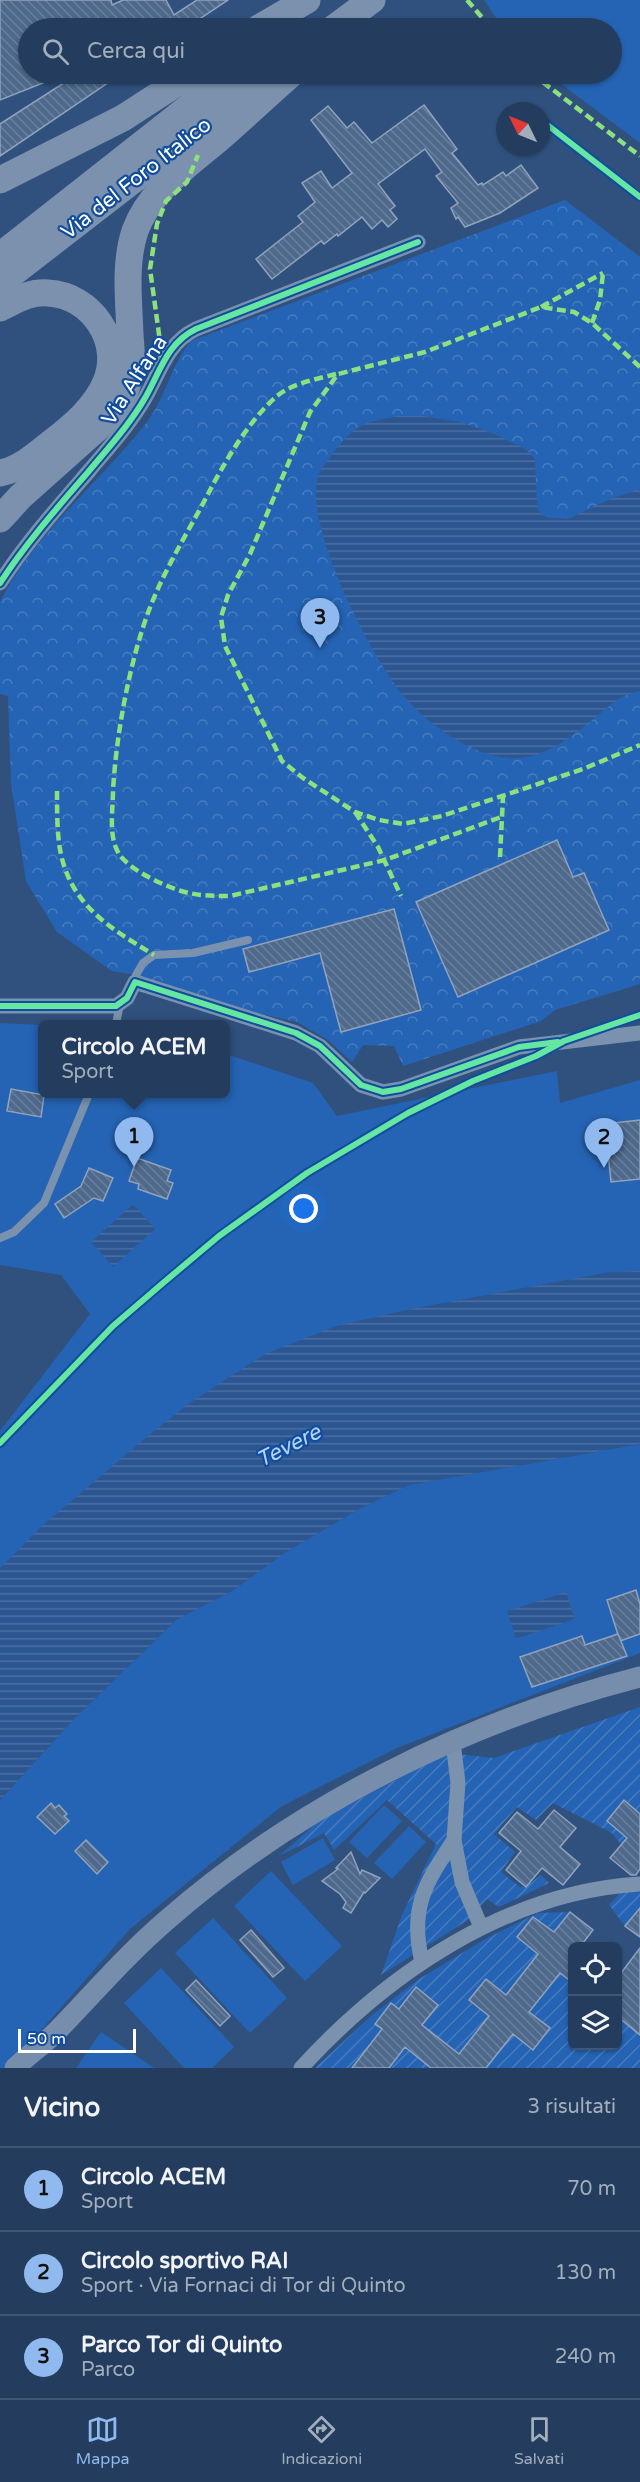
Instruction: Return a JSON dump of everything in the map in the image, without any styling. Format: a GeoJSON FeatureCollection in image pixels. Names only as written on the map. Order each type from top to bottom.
{"type":"FeatureCollection","features":[{"type":"Feature","properties":{"kind":"highway"},"geometry":{"type":"LineString","coordinates":[[276,18],[307,0]]}},
{"type":"Feature","properties":{"kind":"highway"},"geometry":{"type":"LineString","coordinates":[[296,18],[318,0]]}},
{"type":"Feature","properties":{"kind":"highway"},"geometry":{"type":"LineString","coordinates":[[348,18],[372,0]]}},
{"type":"Feature","properties":{"kind":"highway"},"geometry":{"type":"LineString","coordinates":[[352,18],[372,0]]}},
{"type":"Feature","properties":{"kind":"highway"},"geometry":{"type":"LineString","coordinates":[[0,180],[123,118],[176,84]]}},
{"type":"Feature","properties":{"kind":"highway","name":"Via del Foro Italico"},"geometry":{"type":"LineString","coordinates":[[0,256],[218,84]]}},
{"type":"Feature","properties":{"kind":"highway","name":"Via del Foro Italico"},"geometry":{"type":"LineString","coordinates":[[0,283],[260,84]]}},
{"type":"Feature","properties":{"kind":"highway"},"geometry":{"type":"LineString","coordinates":[[0,519],[103,423],[114,411],[125,392],[132,358],[129,264],[136,229],[146,210],[183,169],[280,84]]}},
{"type":"Feature","properties":{"kind":"highway"},"geometry":{"type":"LineString","coordinates":[[0,308],[35,293],[57,294],[75,300],[99,321],[107,337],[111,355],[106,381],[86,412],[27,462],[0,474]]}},
{"type":"Feature","properties":{"kind":"main road"},"geometry":{"type":"LineString","coordinates":[[15,2068],[55,2032],[131,1953],[167,1920],[229,1870],[302,1820],[453,1742],[536,1709],[640,1677]]}},
{"type":"Feature","properties":{"kind":"main road"},"geometry":{"type":"LineString","coordinates":[[33,2068],[55,2032]]}},
{"type":"Feature","properties":{"kind":"street","name":"Via Alfana"},"geometry":{"type":"LineString","coordinates":[[0,583],[47,519],[130,422],[170,351],[180,338],[196,329],[418,242]]}},
{"type":"Feature","properties":{"kind":"street"},"geometry":{"type":"LineString","coordinates":[[0,1006],[111,1007],[127,998],[135,982],[311,1040],[361,1085],[382,1092],[400,1089],[527,1045],[640,1033]]}},
{"type":"Feature","properties":{"kind":"street"},"geometry":{"type":"LineString","coordinates":[[453,1742],[458,1783],[454,1840],[462,1882],[482,1927]]}},
{"type":"Feature","properties":{"kind":"street"},"geometry":{"type":"LineString","coordinates":[[422,1962],[418,1943],[417,1914],[428,1883],[454,1840]]}},
{"type":"Feature","properties":{"kind":"street"},"geometry":{"type":"LineString","coordinates":[[302,2068],[344,2024],[422,1962],[482,1927],[549,1901],[612,1887],[640,1884]]}},
{"type":"Feature","properties":{"kind":"lane"},"geometry":{"type":"LineString","coordinates":[[135,982],[143,963],[154,955],[193,953],[248,940]]}},
{"type":"Feature","properties":{"kind":"lane"},"geometry":{"type":"LineString","coordinates":[[117,1020],[120,1004]]}},
{"type":"Feature","properties":{"kind":"lane"},"geometry":{"type":"LineString","coordinates":[[0,1238],[14,1232],[44,1203],[87,1098]]}},
{"type":"Feature","properties":{"kind":"green space"},"geometry":{"type":"Polygon","coordinates":[[[484,0],[640,0],[640,143],[561,84],[622,84],[622,18],[496,18],[484,0]]]}},
{"type":"Feature","properties":{"kind":"green space"},"geometry":{"type":"Polygon","coordinates":[[[565,200],[640,257],[640,984],[555,1010],[541,1021],[403,1066],[394,1046],[363,1045],[352,1062],[328,1040],[297,1022],[244,1010],[136,975],[112,971],[57,932],[26,881],[11,783],[8,696],[0,694],[0,602],[14,577],[50,530],[147,422],[178,360],[191,341],[565,200]]]}},
{"type":"Feature","properties":{"kind":"green space"},"geometry":{"type":"Polygon","coordinates":[[[0,1023],[38,1025],[38,1098],[230,1098],[230,1055],[313,1083],[337,1116],[557,1071],[560,1103],[640,1080],[640,1271],[611,1272],[406,1310],[0,1569],[0,1431],[90,1314],[61,1275],[0,1265],[0,1023]]]}},
{"type":"Feature","properties":{"kind":"green space"},"geometry":{"type":"Polygon","coordinates":[[[640,1444],[640,1653],[397,1748],[282,1806],[130,1929],[8,2068],[0,2068],[0,1800],[74,1719],[176,1620],[232,1591],[286,1552],[359,1509],[409,1485],[640,1444]]]}},
{"type":"Feature","properties":{"kind":"green space"},"geometry":{"type":"Polygon","coordinates":[[[640,1707],[640,1868],[612,1833],[553,1803],[536,1820],[517,1807],[494,1834],[515,1852],[501,1872],[520,1887],[526,1887],[541,1875],[549,1883],[499,1907],[487,1899],[468,1920],[381,1975],[402,1915],[436,1844],[387,1800],[334,1850],[324,1833],[279,1856],[321,1819],[448,1753],[494,1758],[640,1707]]]}},
{"type":"Feature","properties":{"kind":"green space"},"geometry":{"type":"Polygon","coordinates":[[[384,1805],[402,1821],[367,1858],[349,1842],[384,1805]]]}},
{"type":"Feature","properties":{"kind":"green space"},"geometry":{"type":"Polygon","coordinates":[[[409,1826],[426,1842],[392,1879],[374,1863],[409,1826]]]}},
{"type":"Feature","properties":{"kind":"green space"},"geometry":{"type":"Polygon","coordinates":[[[323,1838],[335,1860],[293,1885],[281,1862],[323,1838]]]}},
{"type":"Feature","properties":{"kind":"green space"},"geometry":{"type":"Polygon","coordinates":[[[271,1871],[342,1946],[305,1981],[234,1906],[271,1871]]]}},
{"type":"Feature","properties":{"kind":"green space"},"geometry":{"type":"Polygon","coordinates":[[[621,1892],[640,1892],[640,1937],[625,1926],[609,1905],[621,1892]]]}},
{"type":"Feature","properties":{"kind":"green space"},"geometry":{"type":"Polygon","coordinates":[[[570,1912],[593,1929],[582,1942],[568,1942],[568,2050],[622,2050],[622,1972],[640,1948],[640,2068],[315,2068],[371,2016],[419,1979],[487,1938],[538,1913],[570,1912]]]}},
{"type":"Feature","properties":{"kind":"green space"},"geometry":{"type":"Polygon","coordinates":[[[213,1918],[287,1998],[250,2033],[175,1953],[213,1918]]]}},
{"type":"Feature","properties":{"kind":"green space"},"geometry":{"type":"Polygon","coordinates":[[[161,1968],[234,2047],[212,2068],[184,2068],[124,2003],[161,1968]]]}},
{"type":"Feature","properties":{"kind":"green space"},"geometry":{"type":"Polygon","coordinates":[[[101,2032],[154,2068],[76,2068],[101,2032]]]}},
{"type":"Feature","properties":{"kind":"water"},"geometry":{"type":"Polygon","coordinates":[[[399,416],[423,416],[460,422],[497,435],[527,450],[535,459],[537,506],[542,515],[547,517],[568,519],[610,499],[640,489],[640,691],[619,699],[553,748],[527,757],[494,756],[446,734],[419,712],[394,683],[377,657],[344,592],[320,524],[316,496],[319,474],[323,466],[353,431],[376,420],[399,416]]]}},
{"type":"Feature","properties":{"kind":"water"},"geometry":{"type":"Polygon","coordinates":[[[133,1204],[155,1229],[113,1267],[91,1242],[133,1204]]]}},
{"type":"Feature","properties":{"kind":"water","name":"Tevere"},"geometry":{"type":"Polygon","coordinates":[[[640,1271],[640,1444],[409,1485],[359,1509],[286,1552],[232,1591],[176,1620],[74,1719],[0,1800],[0,1568],[43,1525],[143,1440],[188,1404],[265,1354],[336,1326],[406,1310],[611,1272],[640,1271]]]}},
{"type":"Feature","properties":{"kind":"water"},"geometry":{"type":"Polygon","coordinates":[[[566,1592],[575,1619],[516,1639],[507,1611],[566,1592]]]}},
{"type":"Feature","properties":{"kind":"building"},"geometry":{"type":"Polygon","coordinates":[[[0,0],[111,0],[112,5],[123,0],[166,0],[174,15],[197,0],[228,0],[201,18],[18,18],[18,84],[40,84],[0,100],[0,0]]]}},
{"type":"Feature","properties":{"kind":"building"},"geometry":{"type":"Polygon","coordinates":[[[62,84],[106,84],[0,156],[0,124],[62,84]]]}},
{"type":"Feature","properties":{"kind":"building"},"geometry":{"type":"Polygon","coordinates":[[[424,105],[457,149],[452,153],[478,185],[482,183],[483,185],[503,172],[506,176],[521,165],[538,188],[500,213],[465,227],[458,217],[456,219],[451,208],[458,203],[436,176],[442,172],[425,149],[378,184],[395,206],[390,210],[397,219],[388,227],[382,220],[372,229],[362,217],[338,236],[337,234],[324,244],[321,241],[272,279],[256,259],[303,222],[298,216],[315,202],[302,183],[321,171],[332,188],[352,173],[311,120],[328,106],[347,128],[354,122],[372,143],[424,105]]]}},
{"type":"Feature","properties":{"kind":"building"},"geometry":{"type":"Polygon","coordinates":[[[557,840],[573,877],[584,873],[609,930],[458,997],[416,902],[557,840]]]}},
{"type":"Feature","properties":{"kind":"building"},"geometry":{"type":"Polygon","coordinates":[[[394,909],[421,1010],[341,1032],[320,953],[249,972],[243,949],[394,909]]]}},
{"type":"Feature","properties":{"kind":"building"},"geometry":{"type":"Polygon","coordinates":[[[11,1089],[38,1094],[38,1098],[44,1098],[41,1117],[7,1111],[11,1089]]]}},
{"type":"Feature","properties":{"kind":"building"},"geometry":{"type":"Polygon","coordinates":[[[640,1120],[640,1179],[611,1182],[605,1124],[640,1120]]]}},
{"type":"Feature","properties":{"kind":"building"},"geometry":{"type":"Polygon","coordinates":[[[137,1158],[171,1170],[167,1181],[173,1183],[167,1199],[138,1189],[139,1184],[129,1181],[137,1158]]]}},
{"type":"Feature","properties":{"kind":"building"},"geometry":{"type":"Polygon","coordinates":[[[89,1168],[113,1178],[103,1201],[94,1198],[64,1218],[55,1204],[81,1186],[89,1168]]]}},
{"type":"Feature","properties":{"kind":"building"},"geometry":{"type":"Polygon","coordinates":[[[636,1590],[640,1604],[640,1634],[620,1641],[607,1600],[636,1590]]]}},
{"type":"Feature","properties":{"kind":"building"},"geometry":{"type":"Polygon","coordinates":[[[618,1634],[627,1656],[532,1687],[520,1657],[582,1636],[585,1645],[618,1634]]]}},
{"type":"Feature","properties":{"kind":"building"},"geometry":{"type":"Polygon","coordinates":[[[624,1800],[640,1814],[640,1869],[636,1875],[631,1875],[610,1858],[627,1838],[607,1821],[624,1800]]]}},
{"type":"Feature","properties":{"kind":"building"},"geometry":{"type":"Polygon","coordinates":[[[51,1803],[55,1808],[59,1805],[67,1814],[64,1816],[69,1821],[55,1834],[37,1817],[51,1803]]]}},
{"type":"Feature","properties":{"kind":"building"},"geometry":{"type":"Polygon","coordinates":[[[554,1810],[576,1828],[560,1847],[580,1864],[563,1885],[542,1868],[526,1887],[506,1870],[521,1851],[499,1833],[517,1812],[538,1829],[554,1810]]]}},
{"type":"Feature","properties":{"kind":"building"},"geometry":{"type":"Polygon","coordinates":[[[86,1840],[108,1862],[97,1874],[75,1851],[86,1840]]]}},
{"type":"Feature","properties":{"kind":"building"},"geometry":{"type":"Polygon","coordinates":[[[351,1852],[360,1874],[362,1870],[380,1878],[364,1892],[351,1913],[343,1908],[346,1902],[340,1894],[322,1881],[338,1869],[336,1868],[351,1852]]]}},
{"type":"Feature","properties":{"kind":"building"},"geometry":{"type":"Polygon","coordinates":[[[640,1908],[640,1937],[625,1926],[640,1908]]]}},
{"type":"Feature","properties":{"kind":"building"},"geometry":{"type":"Polygon","coordinates":[[[570,1912],[593,1930],[584,1942],[568,1942],[568,1979],[560,1973],[529,2012],[550,2028],[533,2050],[513,2034],[486,2068],[431,2068],[405,2047],[389,2068],[352,2068],[382,2029],[375,2024],[391,2003],[399,2009],[416,1987],[438,2005],[422,2025],[459,2054],[489,2016],[469,2000],[486,1979],[506,1995],[538,1954],[517,1937],[533,1917],[554,1932],[570,1912]]]}},
{"type":"Feature","properties":{"kind":"building"},"geometry":{"type":"Polygon","coordinates":[[[251,1930],[284,1968],[273,1977],[240,1940],[251,1930]]]}},
{"type":"Feature","properties":{"kind":"building"},"geometry":{"type":"Polygon","coordinates":[[[640,1948],[640,2035],[622,2020],[622,1972],[640,1948]]]}},
{"type":"Feature","properties":{"kind":"building"},"geometry":{"type":"Polygon","coordinates":[[[196,1980],[230,2016],[220,2026],[186,1990],[196,1980]]]}},
{"type":"Feature","properties":{"kind":"marked path"},"geometry":{"type":"LineString","coordinates":[[467,0],[482,18]]}},
{"type":"Feature","properties":{"kind":"marked path"},"geometry":{"type":"LineString","coordinates":[[545,84],[640,156]]}},
{"type":"Feature","properties":{"kind":"marked path"},"geometry":{"type":"LineString","coordinates":[[163,363],[150,269],[157,224],[166,201],[187,182],[198,155]]}},
{"type":"Feature","properties":{"kind":"marked path"},"geometry":{"type":"LineString","coordinates":[[541,307],[603,273]]}},
{"type":"Feature","properties":{"kind":"marked path"},"geometry":{"type":"LineString","coordinates":[[592,323],[600,300],[603,273]]}},
{"type":"Feature","properties":{"kind":"marked path"},"geometry":{"type":"LineString","coordinates":[[640,367],[592,323],[574,312],[541,307],[425,352],[338,374],[310,412],[250,554],[228,595],[221,617],[225,646],[282,761],[303,778],[355,812],[379,820],[403,824],[442,816],[583,769],[640,745]]}},
{"type":"Feature","properties":{"kind":"marked path"},"geometry":{"type":"LineString","coordinates":[[336,374],[290,388],[277,396],[257,417],[221,470],[170,563],[143,626],[131,672],[115,769],[113,839],[124,860],[141,873],[161,883],[194,894],[230,896],[385,860],[501,817]]}},
{"type":"Feature","properties":{"kind":"marked path"},"geometry":{"type":"LineString","coordinates":[[57,791],[59,843],[63,864],[71,882],[80,897],[105,923],[154,955]]}},
{"type":"Feature","properties":{"kind":"marked path"},"geometry":{"type":"LineString","coordinates":[[500,857],[503,797]]}},
{"type":"Feature","properties":{"kind":"marked path"},"geometry":{"type":"LineString","coordinates":[[355,812],[378,847],[401,896]]}},
{"type":"Feature","properties":{"kind":"cycle path"},"geometry":{"type":"LineString","coordinates":[[550,127],[640,197]]}},
{"type":"Feature","properties":{"kind":"cycle path"},"geometry":{"type":"LineString","coordinates":[[0,583],[43,526],[126,426],[145,398],[171,350],[186,335],[196,329],[418,242]]}},
{"type":"Feature","properties":{"kind":"cycle path"},"geometry":{"type":"LineString","coordinates":[[0,1006],[116,1006],[127,998],[135,982],[296,1033],[320,1046],[361,1085],[383,1092],[401,1089],[519,1047],[558,1042]]}},
{"type":"Feature","properties":{"kind":"cycle path"},"geometry":{"type":"LineString","coordinates":[[0,1443],[113,1326],[219,1236],[307,1173],[408,1113],[473,1081],[536,1056],[564,1041],[640,1015]]}},
{"type":"Feature","properties":{"kind":"place","name":"Parco Tor di Quinto"},"geometry":{"type":"Point","coordinates":[320,648]}},
{"type":"Feature","properties":{"kind":"place","name":"Circolo ACEM"},"geometry":{"type":"Point","coordinates":[134,1167]}},
{"type":"Feature","properties":{"kind":"place","name":"Circolo sportivo RAI"},"geometry":{"type":"Point","coordinates":[604,1168]}}]}
